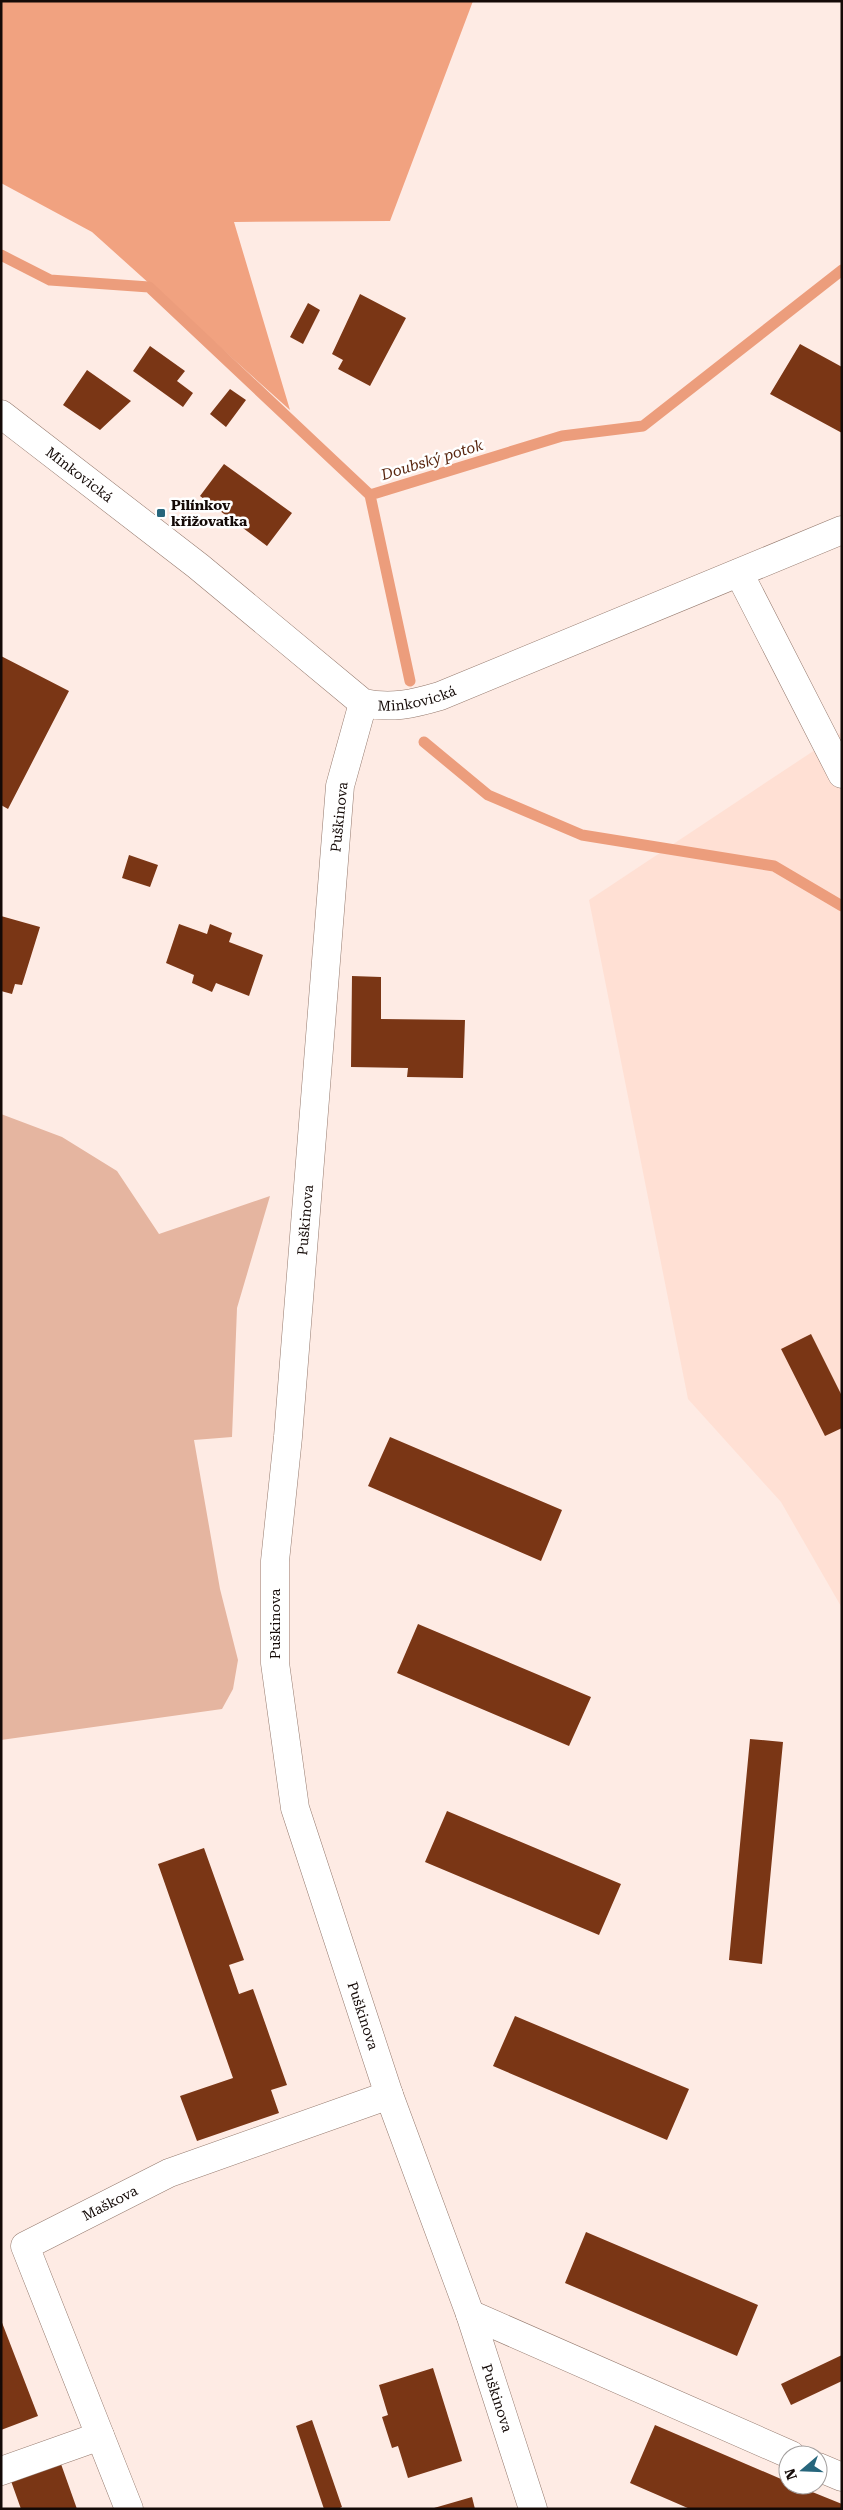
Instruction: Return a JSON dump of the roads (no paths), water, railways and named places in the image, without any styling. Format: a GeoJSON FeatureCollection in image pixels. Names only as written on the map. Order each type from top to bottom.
{"type":"FeatureCollection","features":[{"type":"Feature","properties":{"kind":"street","name":"Minkovická"},"geometry":{"type":"LineString","coordinates":[[1,414],[198,566],[363,703],[383,707],[403,706],[440,696],[842,530]]}},
{"type":"Feature","properties":{"kind":"street"},"geometry":{"type":"LineString","coordinates":[[739,573],[842,774]]}},
{"type":"Feature","properties":{"kind":"street","name":"Puškinova"},"geometry":{"type":"LineString","coordinates":[[363,703],[340,786],[288,1437],[275,1561],[275,1663],[295,1808],[388,2095],[470,2314],[533,2509]]}},
{"type":"Feature","properties":{"kind":"street","name":"Maškova"},"geometry":{"type":"LineString","coordinates":[[128,2509],[26,2246],[169,2173],[388,2095]]}},
{"type":"Feature","properties":{"kind":"street"},"geometry":{"type":"LineString","coordinates":[[470,2314],[778,2449]]}},
{"type":"Feature","properties":{"kind":"street"},"geometry":{"type":"LineString","coordinates":[[1,2471],[100,2436]]}},
{"type":"Feature","properties":{"kind":"street"},"geometry":{"type":"LineString","coordinates":[[828,2471],[842,2477]]}},
{"type":"Feature","properties":{"kind":"waterway","name":"Doubský potok"},"geometry":{"type":"LineString","coordinates":[[1,255],[50,280],[149,287],[370,495],[562,436],[643,426],[842,270]]}},
{"type":"Feature","properties":{"kind":"waterway"},"geometry":{"type":"LineString","coordinates":[[370,495],[410,681]]}},
{"type":"Feature","properties":{"kind":"waterway"},"geometry":{"type":"LineString","coordinates":[[424,742],[488,795],[582,835],[774,866],[842,906]]}},
{"type":"Feature","properties":{"kind":"place","name":"Pilínkov křižovatka"},"geometry":{"type":"Point","coordinates":[161,513]}}]}
